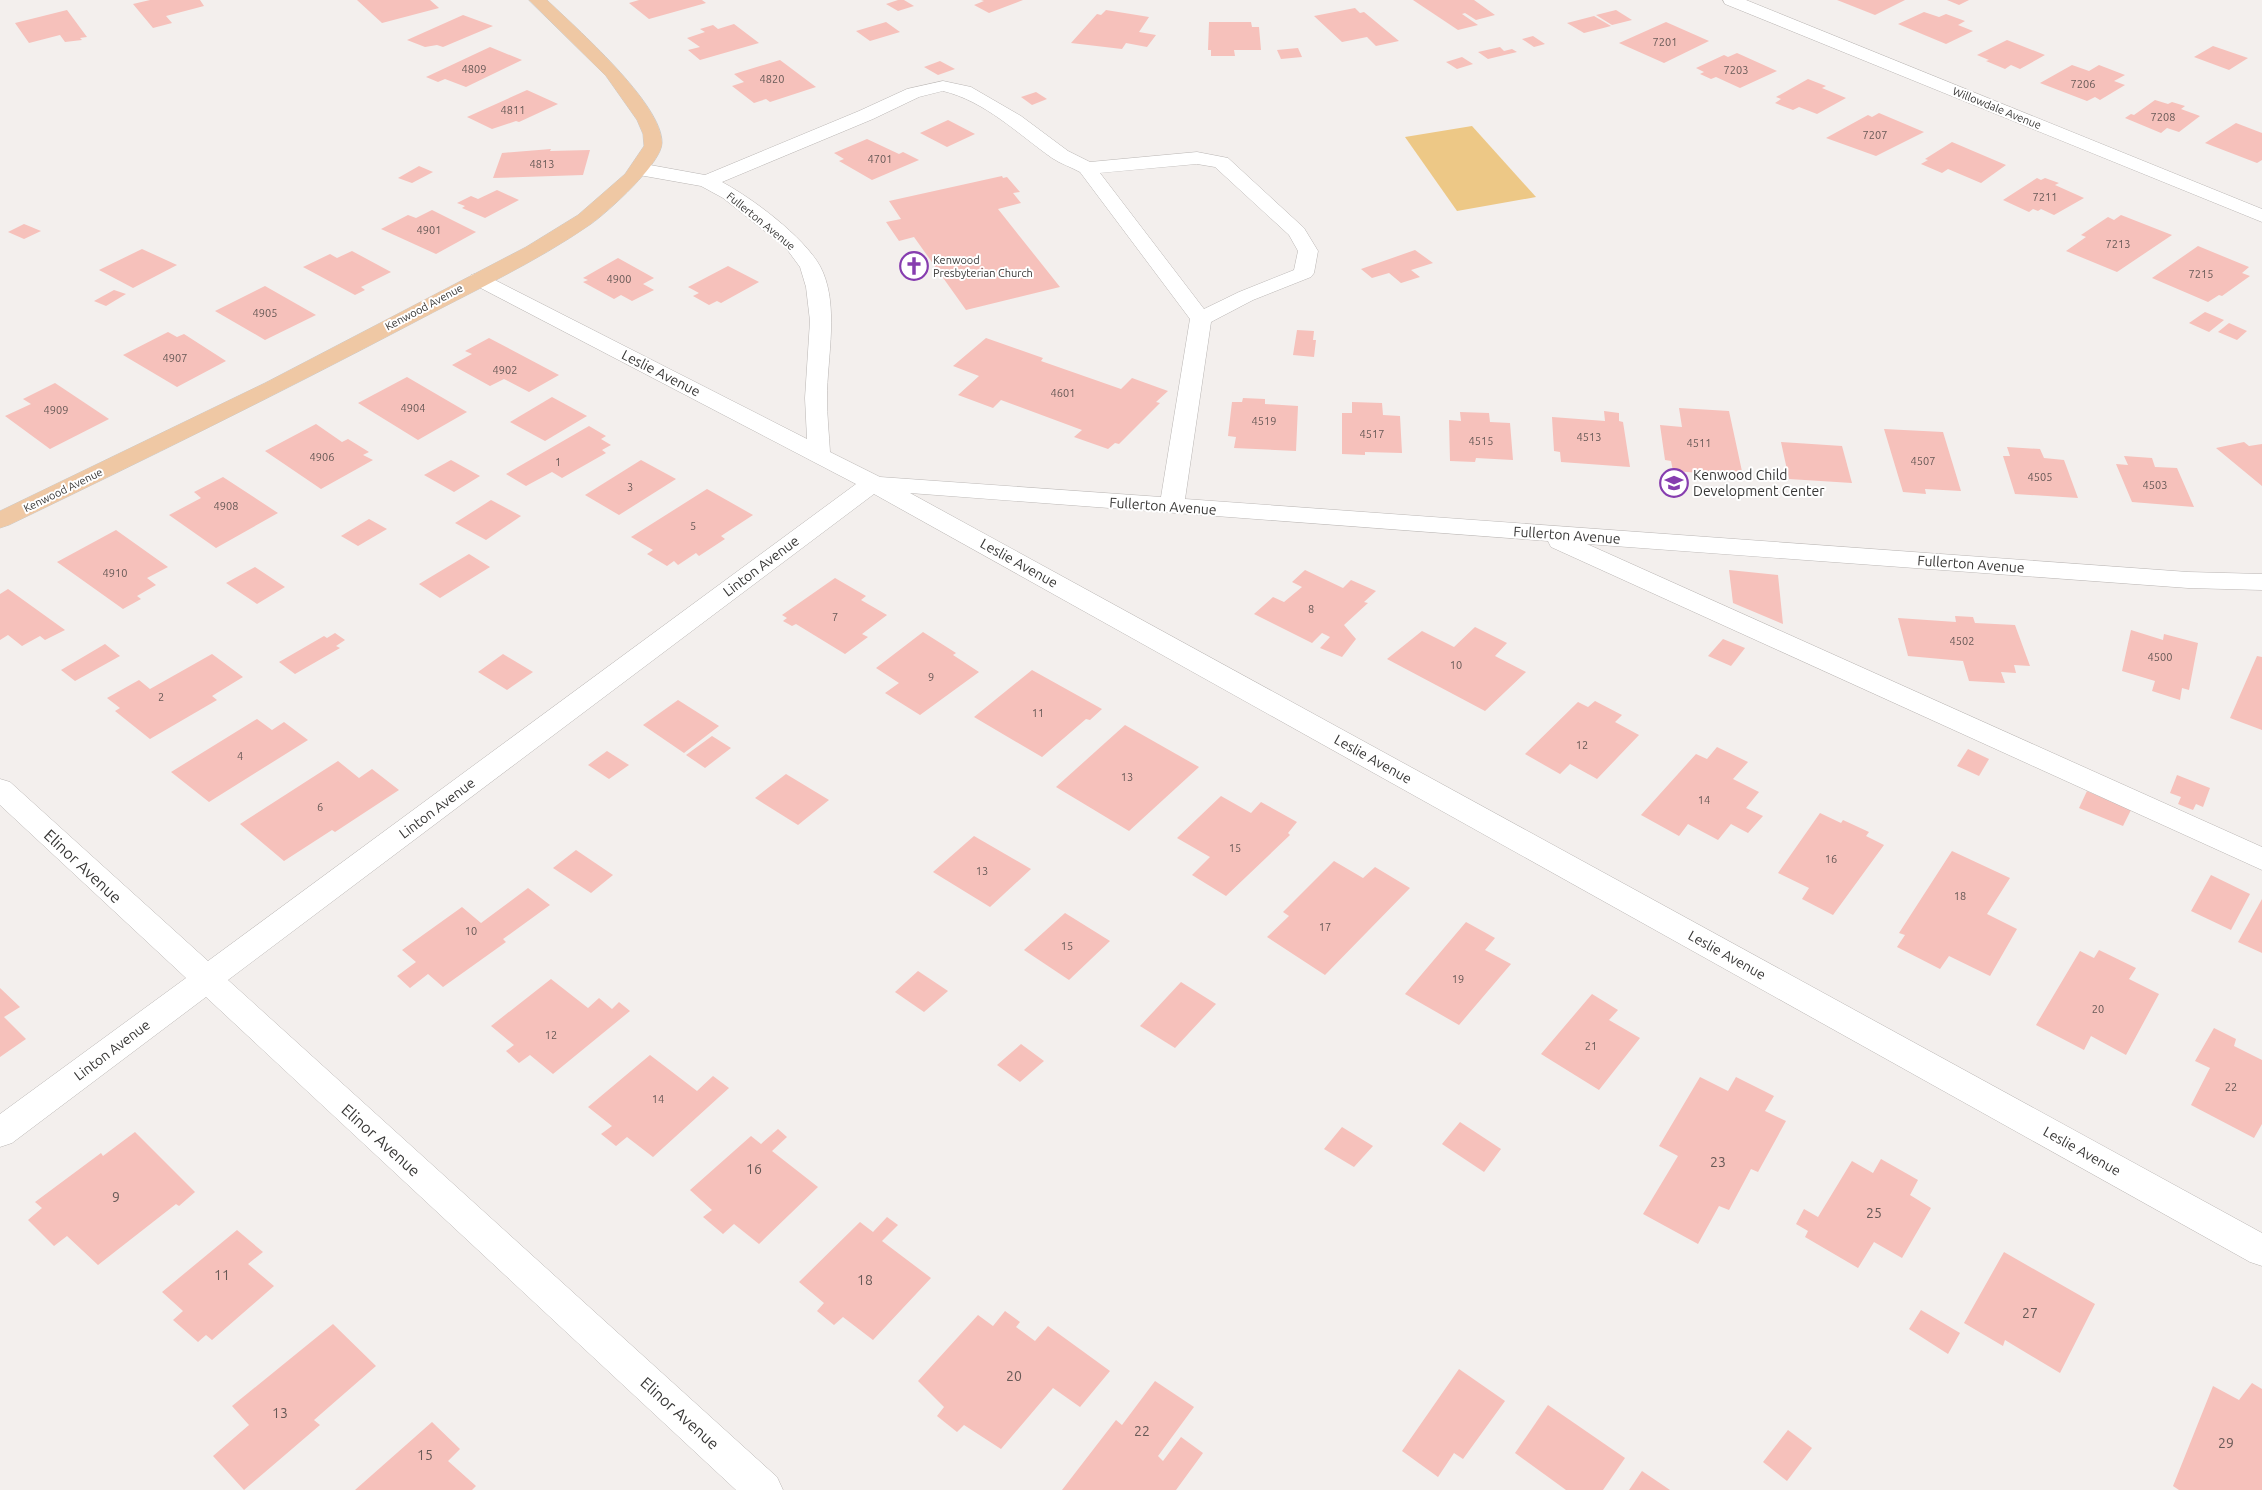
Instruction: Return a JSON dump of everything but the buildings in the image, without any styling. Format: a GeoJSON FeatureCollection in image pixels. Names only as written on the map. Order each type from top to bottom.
{"type":"FeatureCollection","features":[{"type":"Feature","properties":{"kind":"main road","name":"Kenwood Avenue"},"geometry":{"type":"LineString","coordinates":[[0,520],[273,388],[533,251],[603,206],[638,169],[653,146],[652,134],[646,120],[612,72],[537,0]]}},
{"type":"Feature","properties":{"kind":"street","name":"Willowdale Avenue"},"geometry":{"type":"LineString","coordinates":[[1731,0],[2262,216]]}},
{"type":"Feature","properties":{"kind":"street"},"geometry":{"type":"LineString","coordinates":[[707,181],[914,93],[943,86],[965,91],[1014,120],[1062,155],[1087,168],[1201,319],[1172,506]]}},
{"type":"Feature","properties":{"kind":"street"},"geometry":{"type":"LineString","coordinates":[[1087,168],[1197,158],[1221,162],[1296,232],[1308,251],[1304,273],[1246,296],[1201,319]]}},
{"type":"Feature","properties":{"kind":"street","name":"Fullerton Avenue"},"geometry":{"type":"LineString","coordinates":[[638,169],[707,181],[730,194],[793,244],[810,267],[816,287],[821,321],[816,398],[819,455]]}},
{"type":"Feature","properties":{"kind":"street","name":"Leslie Avenue"},"geometry":{"type":"LineString","coordinates":[[478,279],[873,483],[2262,1251]]}},
{"type":"Feature","properties":{"kind":"street","name":"Fullerton Avenue"},"geometry":{"type":"LineString","coordinates":[[873,483],[2188,580],[2262,582]]}},
{"type":"Feature","properties":{"kind":"street","name":"Linton Avenue"},"geometry":{"type":"LineString","coordinates":[[0,1133],[873,483]]}},
{"type":"Feature","properties":{"kind":"street"},"geometry":{"type":"LineString","coordinates":[[1543,533],[2262,859]]}},
{"type":"Feature","properties":{"kind":"street","name":"Elinor Avenue"},"geometry":{"type":"LineString","coordinates":[[0,789],[764,1490]]}},
{"type":"Feature","properties":{"kind":"shaded area"},"geometry":{"type":"Polygon","coordinates":[[[1472,126],[1536,197],[1457,211],[1405,137],[1472,126]]]}},
{"type":"Feature","properties":{"kind":"place","name":"Kenwood Presbyterian Church"},"geometry":{"type":"Point","coordinates":[914,266]}},
{"type":"Feature","properties":{"kind":"place","name":"Kenwood Child Development Center"},"geometry":{"type":"Point","coordinates":[1674,483]}}]}
